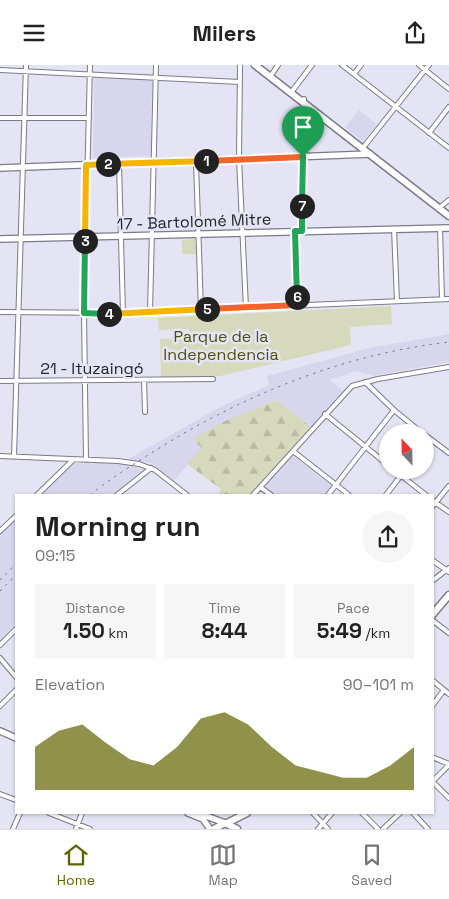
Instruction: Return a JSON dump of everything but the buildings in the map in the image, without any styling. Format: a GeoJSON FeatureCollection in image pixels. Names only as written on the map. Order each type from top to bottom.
{"type":"FeatureCollection","features":[{"type":"Feature","properties":{"kind":"main road"},"geometry":{"type":"LineString","coordinates":[[256,65],[304,101],[365,152],[449,212]]}},
{"type":"Feature","properties":{"kind":"main road"},"geometry":{"type":"LineString","coordinates":[[260,65],[293,90],[304,101]]}},
{"type":"Feature","properties":{"kind":"main road"},"geometry":{"type":"LineString","coordinates":[[440,207],[449,216]]}},
{"type":"Feature","properties":{"kind":"main road"},"geometry":{"type":"LineString","coordinates":[[434,613],[449,595]]}},
{"type":"Feature","properties":{"kind":"main road"},"geometry":{"type":"LineString","coordinates":[[212,829],[244,814]]}},
{"type":"Feature","properties":{"kind":"main road"},"geometry":{"type":"LineString","coordinates":[[226,823],[237,829],[245,814]]}},
{"type":"Feature","properties":{"kind":"street"},"geometry":{"type":"LineString","coordinates":[[14,457],[19,312],[19,239],[26,65]]}},
{"type":"Feature","properties":{"kind":"street"},"geometry":{"type":"LineString","coordinates":[[86,460],[84,313],[86,165],[90,65]]}},
{"type":"Feature","properties":{"kind":"street"},"geometry":{"type":"LineString","coordinates":[[150,312],[156,65]]}},
{"type":"Feature","properties":{"kind":"street"},"geometry":{"type":"LineString","coordinates":[[240,65],[239,159],[246,308]]}},
{"type":"Feature","properties":{"kind":"street"},"geometry":{"type":"LineString","coordinates":[[272,74],[278,65]]}},
{"type":"Feature","properties":{"kind":"street"},"geometry":{"type":"LineString","coordinates":[[293,90],[312,65]]}},
{"type":"Feature","properties":{"kind":"street"},"geometry":{"type":"LineString","coordinates":[[342,65],[449,148]]}},
{"type":"Feature","properties":{"kind":"street"},"geometry":{"type":"LineString","coordinates":[[354,74],[360,65]]}},
{"type":"Feature","properties":{"kind":"street"},"geometry":{"type":"LineString","coordinates":[[419,65],[449,89]]}},
{"type":"Feature","properties":{"kind":"street"},"geometry":{"type":"LineString","coordinates":[[0,168],[196,162],[365,152],[396,107],[429,65]]}},
{"type":"Feature","properties":{"kind":"street"},"geometry":{"type":"LineString","coordinates":[[0,70],[240,82]]}},
{"type":"Feature","properties":{"kind":"street"},"geometry":{"type":"LineString","coordinates":[[302,231],[304,101]]}},
{"type":"Feature","properties":{"kind":"street"},"geometry":{"type":"LineString","coordinates":[[429,133],[449,107]]}},
{"type":"Feature","properties":{"kind":"street"},"geometry":{"type":"LineString","coordinates":[[0,118],[89,118]]}},
{"type":"Feature","properties":{"kind":"street"},"geometry":{"type":"LineString","coordinates":[[196,162],[201,310]]}},
{"type":"Feature","properties":{"kind":"street"},"geometry":{"type":"LineString","coordinates":[[119,164],[123,313]]}},
{"type":"Feature","properties":{"kind":"street"},"geometry":{"type":"LineString","coordinates":[[440,207],[449,200]]}},
{"type":"Feature","properties":{"kind":"street"},"geometry":{"type":"LineString","coordinates":[[440,228],[442,299]]}},
{"type":"Feature","properties":{"kind":"street","name":"17 - Bartolomé Mitre"},"geometry":{"type":"LineString","coordinates":[[0,239],[449,228]]}},
{"type":"Feature","properties":{"kind":"street"},"geometry":{"type":"LineString","coordinates":[[394,229],[397,301]]}},
{"type":"Feature","properties":{"kind":"street"},"geometry":{"type":"LineString","coordinates":[[295,231],[297,305]]}},
{"type":"Feature","properties":{"kind":"street"},"geometry":{"type":"LineString","coordinates":[[0,312],[123,313],[449,299]]}},
{"type":"Feature","properties":{"kind":"street"},"geometry":{"type":"LineString","coordinates":[[254,494],[349,388],[365,382],[449,367]]}},
{"type":"Feature","properties":{"kind":"street","name":"21 - Ituzaingó"},"geometry":{"type":"LineString","coordinates":[[0,381],[85,382],[213,379]]}},
{"type":"Feature","properties":{"kind":"street"},"geometry":{"type":"LineString","coordinates":[[144,381],[145,412]]}},
{"type":"Feature","properties":{"kind":"street"},"geometry":{"type":"LineString","coordinates":[[365,382],[411,424]]}},
{"type":"Feature","properties":{"kind":"street"},"geometry":{"type":"LineString","coordinates":[[329,494],[394,410]]}},
{"type":"Feature","properties":{"kind":"street"},"geometry":{"type":"LineString","coordinates":[[325,414],[379,458]]}},
{"type":"Feature","properties":{"kind":"street"},"geometry":{"type":"LineString","coordinates":[[434,441],[449,453]]}},
{"type":"Feature","properties":{"kind":"street"},"geometry":{"type":"LineString","coordinates":[[293,451],[348,494]]}},
{"type":"Feature","properties":{"kind":"street"},"geometry":{"type":"LineString","coordinates":[[0,457],[125,462],[151,468],[186,494]]}},
{"type":"Feature","properties":{"kind":"street"},"geometry":{"type":"LineString","coordinates":[[39,494],[73,460]]}},
{"type":"Feature","properties":{"kind":"street"},"geometry":{"type":"LineString","coordinates":[[123,493],[151,468]]}},
{"type":"Feature","properties":{"kind":"street"},"geometry":{"type":"LineString","coordinates":[[387,494],[399,479]]}},
{"type":"Feature","properties":{"kind":"street"},"geometry":{"type":"LineString","coordinates":[[405,479],[425,494]]}},
{"type":"Feature","properties":{"kind":"street"},"geometry":{"type":"LineString","coordinates":[[449,486],[434,501],[449,512]]}},
{"type":"Feature","properties":{"kind":"street"},"geometry":{"type":"LineString","coordinates":[[260,487],[269,494]]}},
{"type":"Feature","properties":{"kind":"street"},"geometry":{"type":"LineString","coordinates":[[0,531],[15,517]]}},
{"type":"Feature","properties":{"kind":"street"},"geometry":{"type":"LineString","coordinates":[[434,561],[448,570],[434,580]]}},
{"type":"Feature","properties":{"kind":"street"},"geometry":{"type":"LineString","coordinates":[[434,622],[449,633]]}},
{"type":"Feature","properties":{"kind":"street"},"geometry":{"type":"LineString","coordinates":[[0,645],[15,630]]}},
{"type":"Feature","properties":{"kind":"street"},"geometry":{"type":"LineString","coordinates":[[0,658],[15,676]]}},
{"type":"Feature","properties":{"kind":"street"},"geometry":{"type":"LineString","coordinates":[[434,682],[449,694]]}},
{"type":"Feature","properties":{"kind":"street"},"geometry":{"type":"LineString","coordinates":[[434,703],[444,690]]}},
{"type":"Feature","properties":{"kind":"street"},"geometry":{"type":"LineString","coordinates":[[0,706],[15,691]]}},
{"type":"Feature","properties":{"kind":"street"},"geometry":{"type":"LineString","coordinates":[[0,733],[15,739]]}},
{"type":"Feature","properties":{"kind":"street"},"geometry":{"type":"LineString","coordinates":[[0,733],[15,742]]}},
{"type":"Feature","properties":{"kind":"street"},"geometry":{"type":"LineString","coordinates":[[434,758],[449,764],[434,780]]}},
{"type":"Feature","properties":{"kind":"street"},"geometry":{"type":"LineString","coordinates":[[434,782],[449,798]]}},
{"type":"Feature","properties":{"kind":"street"},"geometry":{"type":"LineString","coordinates":[[0,794],[15,800]]}},
{"type":"Feature","properties":{"kind":"street"},"geometry":{"type":"LineString","coordinates":[[13,829],[20,814]]}},
{"type":"Feature","properties":{"kind":"street"},"geometry":{"type":"LineString","coordinates":[[52,814],[90,829]]}},
{"type":"Feature","properties":{"kind":"street"},"geometry":{"type":"LineString","coordinates":[[76,829],[82,814]]}},
{"type":"Feature","properties":{"kind":"street"},"geometry":{"type":"LineString","coordinates":[[195,814],[203,819],[212,829]]}},
{"type":"Feature","properties":{"kind":"street"},"geometry":{"type":"LineString","coordinates":[[196,814],[226,823]]}},
{"type":"Feature","properties":{"kind":"street"},"geometry":{"type":"LineString","coordinates":[[314,814],[328,829]]}},
{"type":"Feature","properties":{"kind":"street"},"geometry":{"type":"LineString","coordinates":[[318,829],[322,822],[331,814]]}},
{"type":"Feature","properties":{"kind":"street"},"geometry":{"type":"LineString","coordinates":[[363,814],[378,829]]}},
{"type":"Feature","properties":{"kind":"street"},"geometry":{"type":"LineString","coordinates":[[383,829],[399,814]]}},
{"type":"Feature","properties":{"kind":"street"},"geometry":{"type":"LineString","coordinates":[[414,814],[428,829]]}},
{"type":"Feature","properties":{"kind":"shaded area"},"geometry":{"type":"Polygon","coordinates":[[[94,78],[152,79],[151,156],[93,158],[94,78]]]}},
{"type":"Feature","properties":{"kind":"shaded area"},"geometry":{"type":"Polygon","coordinates":[[[359,110],[377,124],[363,142],[345,127],[359,110]]]}},
{"type":"Feature","properties":{"kind":"shaded area"},"geometry":{"type":"Polygon","coordinates":[[[313,116],[322,123],[318,129],[318,139],[309,139],[311,117],[313,116]]]}},
{"type":"Feature","properties":{"kind":"shaded area"},"geometry":{"type":"Polygon","coordinates":[[[449,334],[449,362],[374,376],[355,371],[329,380],[343,391],[311,427],[276,400],[227,420],[192,439],[202,448],[174,481],[151,463],[128,459],[224,405],[269,385],[267,376],[369,348],[449,334]]]}},
{"type":"Feature","properties":{"kind":"shaded area"},"geometry":{"type":"Polygon","coordinates":[[[293,455],[333,487],[327,494],[274,494],[264,486],[293,455]]]}},
{"type":"Feature","properties":{"kind":"shaded area"},"geometry":{"type":"Polygon","coordinates":[[[74,463],[121,463],[145,470],[114,494],[41,494],[74,463]]]}},
{"type":"Feature","properties":{"kind":"shaded area"},"geometry":{"type":"Polygon","coordinates":[[[15,519],[15,625],[0,640],[0,533],[15,519]]]}},
{"type":"Feature","properties":{"kind":"green space"},"geometry":{"type":"Polygon","coordinates":[[[195,239],[197,254],[182,254],[182,240],[195,239]]]}},
{"type":"Feature","properties":{"kind":"green space","name":"Parque de la Independencia"},"geometry":{"type":"Polygon","coordinates":[[[391,306],[392,324],[350,327],[351,345],[220,376],[161,378],[160,339],[189,338],[189,329],[159,330],[158,318],[391,306]]]}},
{"type":"Feature","properties":{"kind":"green space"},"geometry":{"type":"Polygon","coordinates":[[[276,400],[311,427],[250,494],[218,494],[221,489],[187,464],[202,448],[192,439],[227,420],[276,400]]]}},
{"type":"Feature","properties":{"kind":"railway"},"geometry":{"type":"LineString","coordinates":[[91,494],[169,442],[235,406],[269,391],[339,365],[375,355],[449,342]]}},
{"type":"Feature","properties":{"kind":"railway"},"geometry":{"type":"LineString","coordinates":[[0,580],[15,565]]}},
{"type":"Feature","properties":{"kind":"railway"},"geometry":{"type":"LineString","coordinates":[[0,591],[15,576]]}},
{"type":"Feature","properties":{"kind":"route"},"geometry":{"type":"LineString","coordinates":[[303,157],[302,231],[295,231],[297,305],[169,312],[84,313],[86,165],[303,157]]}}]}
